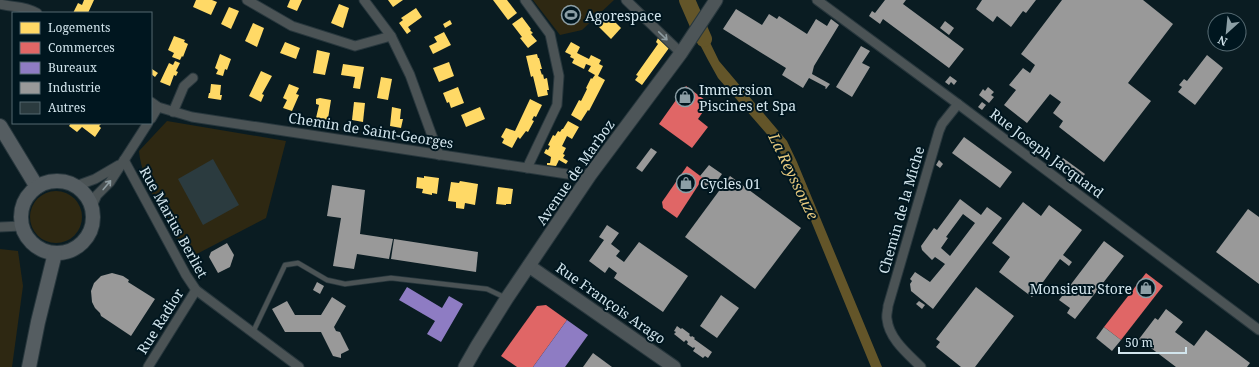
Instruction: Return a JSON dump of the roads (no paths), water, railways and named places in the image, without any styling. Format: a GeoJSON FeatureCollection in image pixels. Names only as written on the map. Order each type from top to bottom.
{"type":"FeatureCollection","features":[{"type":"Feature","properties":{"kind":"main road","name":"Avenue de Marboz"},"geometry":{"type":"LineString","coordinates":[[465,367],[476,346],[507,298],[590,175],[681,53],[716,0]]}},
{"type":"Feature","properties":{"kind":"main road"},"geometry":{"type":"LineString","coordinates":[[0,126],[37,187]]}},
{"type":"Feature","properties":{"kind":"main road"},"geometry":{"type":"LineString","coordinates":[[56,180],[76,186],[83,191],[92,206],[93,217],[91,229],[86,239],[77,247],[66,252],[55,253],[44,250],[34,244],[27,236],[22,226],[21,215],[23,204],[29,194],[46,182],[56,180]]}},
{"type":"Feature","properties":{"kind":"main road"},"geometry":{"type":"LineString","coordinates":[[29,367],[38,322],[55,253]]}},
{"type":"Feature","properties":{"kind":"main road","name":"Rue François Arago"},"geometry":{"type":"LineString","coordinates":[[529,266],[674,367]]}},
{"type":"Feature","properties":{"kind":"street"},"geometry":{"type":"LineString","coordinates":[[247,0],[292,26],[355,46],[391,36]]}},
{"type":"Feature","properties":{"kind":"street"},"geometry":{"type":"LineString","coordinates":[[364,0],[391,36],[410,75],[439,155]]}},
{"type":"Feature","properties":{"kind":"street"},"geometry":{"type":"LineString","coordinates":[[525,0],[550,34],[558,76],[557,105],[527,168]]}},
{"type":"Feature","properties":{"kind":"street"},"geometry":{"type":"LineString","coordinates":[[626,0],[681,53]]}},
{"type":"Feature","properties":{"kind":"street","name":"Rue Joseph Jacquard"},"geometry":{"type":"LineString","coordinates":[[817,0],[1259,330]]}},
{"type":"Feature","properties":{"kind":"street"},"geometry":{"type":"LineString","coordinates":[[0,4],[27,8],[35,12]]}},
{"type":"Feature","properties":{"kind":"street"},"geometry":{"type":"LineString","coordinates":[[173,112],[184,86],[193,78]]}},
{"type":"Feature","properties":{"kind":"street"},"geometry":{"type":"LineString","coordinates":[[152,115],[155,104]]}},
{"type":"Feature","properties":{"kind":"street","name":"Chemin de Saint-Georges"},"geometry":{"type":"LineString","coordinates":[[155,104],[173,112],[192,117],[567,174],[590,175]]}},
{"type":"Feature","properties":{"kind":"street","name":"Chemin de la Miche"},"geometry":{"type":"LineString","coordinates":[[921,367],[897,342],[889,330],[887,318],[888,306],[938,131],[958,104]]}},
{"type":"Feature","properties":{"kind":"street"},"geometry":{"type":"LineString","coordinates":[[92,206],[110,182],[147,124]]}},
{"type":"Feature","properties":{"kind":"street"},"geometry":{"type":"LineString","coordinates":[[76,186],[95,179],[122,162]]}},
{"type":"Feature","properties":{"kind":"street","name":"Rue Marius Berliet"},"geometry":{"type":"LineString","coordinates":[[122,162],[196,290],[299,367]]}},
{"type":"Feature","properties":{"kind":"street"},"geometry":{"type":"LineString","coordinates":[[0,227],[22,226]]}},
{"type":"Feature","properties":{"kind":"street","name":"Rue Radior"},"geometry":{"type":"LineString","coordinates":[[148,367],[196,290]]}},
{"type":"Feature","properties":{"kind":"lane"},"geometry":{"type":"LineString","coordinates":[[253,332],[285,265],[298,263],[327,280],[345,284],[391,278],[487,289],[507,298]]}},
{"type":"Feature","properties":{"kind":"water"},"geometry":{"type":"Polygon","coordinates":[[[682,0],[690,0],[695,13],[690,20],[682,0]]]}},
{"type":"Feature","properties":{"kind":"water"},"geometry":{"type":"Polygon","coordinates":[[[702,26],[719,61],[787,141],[882,367],[871,367],[789,167],[773,141],[718,78],[696,37],[702,26]]]}},
{"type":"Feature","properties":{"kind":"waterway","name":"La Reyssouze"},"geometry":{"type":"LineString","coordinates":[[687,0],[704,39]]}},
{"type":"Feature","properties":{"kind":"place","name":"Agorespace"},"geometry":{"type":"Point","coordinates":[571,15]}},
{"type":"Feature","properties":{"kind":"place","name":"Immersion Piscines et Spa"},"geometry":{"type":"Point","coordinates":[685,97]}},
{"type":"Feature","properties":{"kind":"place","name":"Cycles 01"},"geometry":{"type":"Point","coordinates":[686,183]}},
{"type":"Feature","properties":{"kind":"place","name":"Monsieur Store"},"geometry":{"type":"Point","coordinates":[1146,288]}}]}
